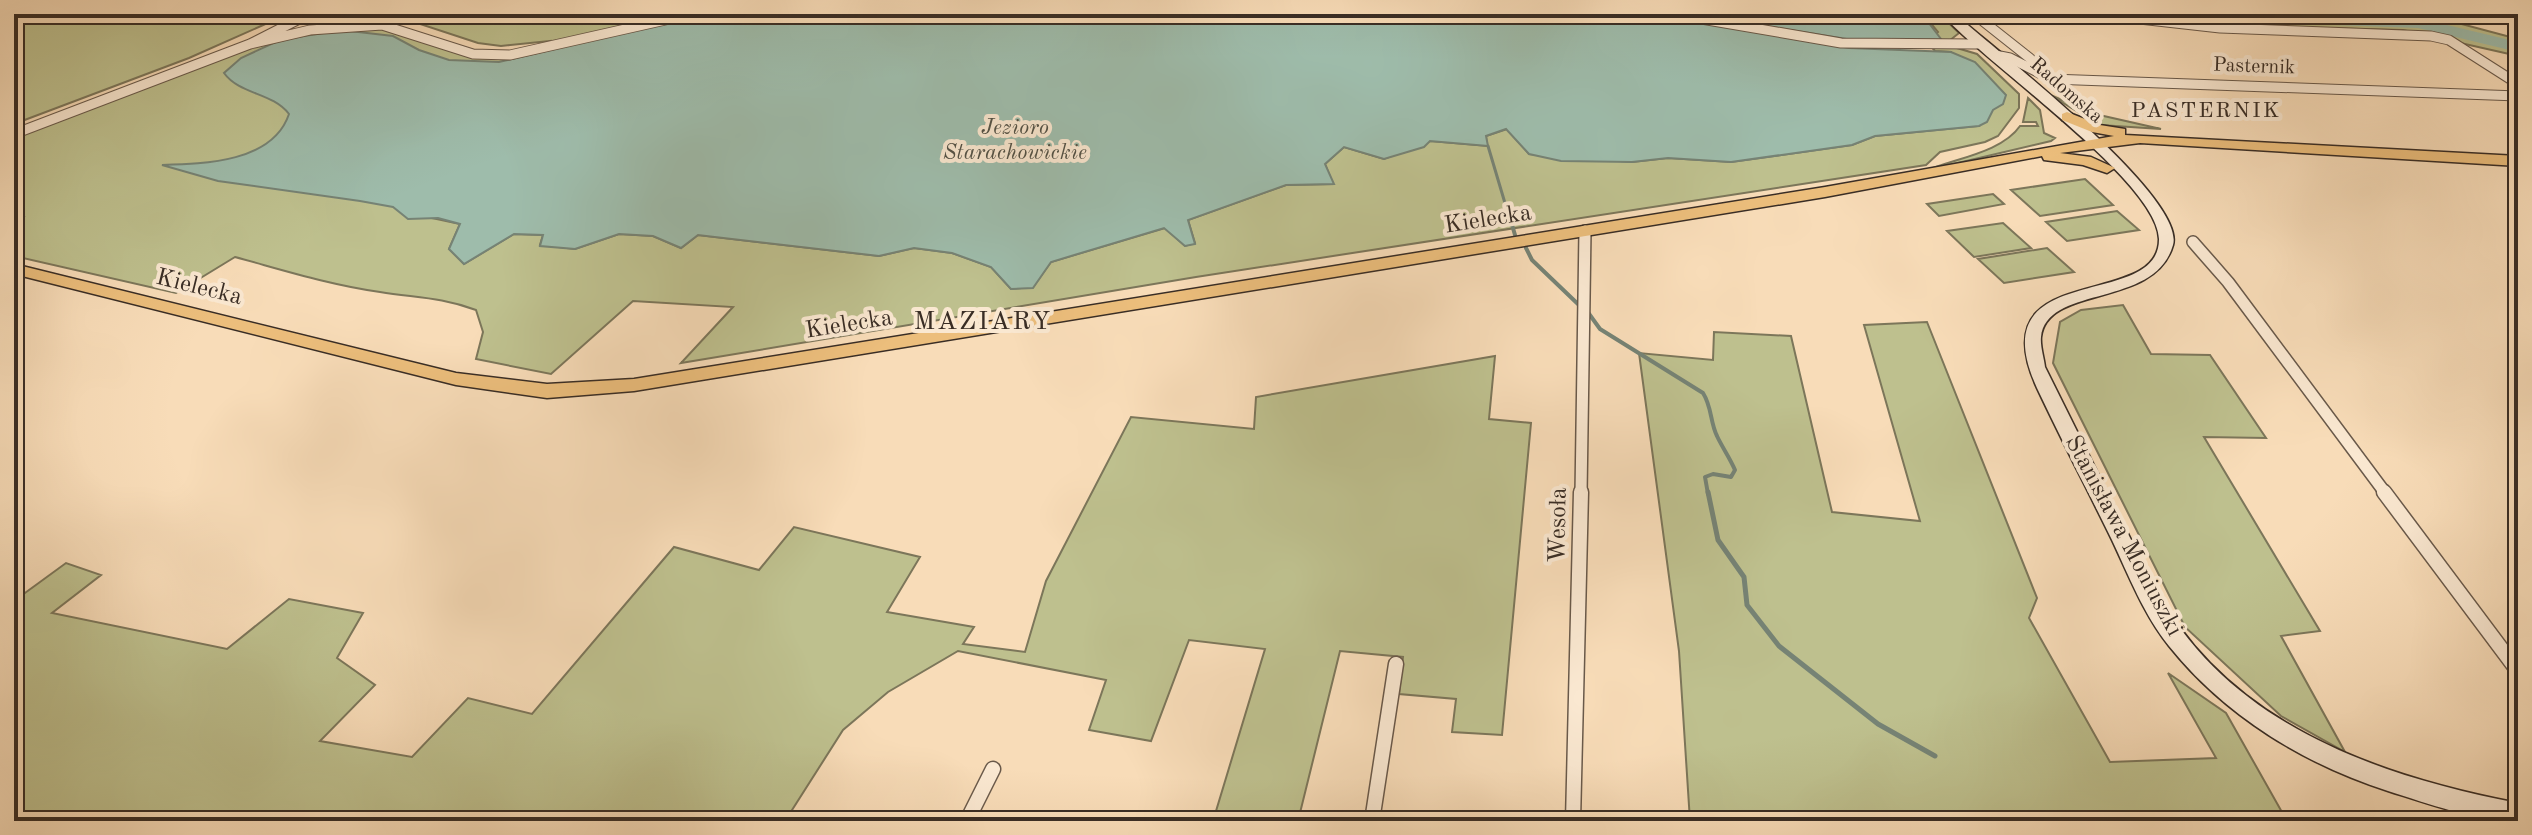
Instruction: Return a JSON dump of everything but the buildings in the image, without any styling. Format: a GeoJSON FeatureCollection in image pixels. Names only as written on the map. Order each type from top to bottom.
{"type":"FeatureCollection","features":[{"type":"Feature","properties":{"kind":"main road"},"geometry":{"type":"LineString","coordinates":[[2021,155],[2060,141],[2064,120],[2103,130],[2163,137],[2518,161]]}},
{"type":"Feature","properties":{"kind":"main road"},"geometry":{"type":"LineString","coordinates":[[2092,146],[2163,137]]}},
{"type":"Feature","properties":{"kind":"main road"},"geometry":{"type":"LineString","coordinates":[[2092,146],[2179,143],[2293,146]]}},
{"type":"Feature","properties":{"kind":"main road","name":"Kielecka"},"geometry":{"type":"LineString","coordinates":[[1840,189],[2021,155],[2092,146]]}},
{"type":"Feature","properties":{"kind":"main road","name":"Kielecka"},"geometry":{"type":"LineString","coordinates":[[14,269],[456,379],[547,391],[681,378],[2050,157],[2092,146]]}},
{"type":"Feature","properties":{"kind":"main road"},"geometry":{"type":"LineString","coordinates":[[2050,157],[2082,160],[2107,168]]}},
{"type":"Feature","properties":{"kind":"street"},"geometry":{"type":"LineString","coordinates":[[14,134],[250,44],[309,14]]}},
{"type":"Feature","properties":{"kind":"street"},"geometry":{"type":"LineString","coordinates":[[250,44],[295,33],[382,25],[473,54],[494,56],[529,52],[692,14]]}},
{"type":"Feature","properties":{"kind":"street"},"geometry":{"type":"LineString","coordinates":[[1672,14],[1841,43],[1977,44]]}},
{"type":"Feature","properties":{"kind":"street","name":"Radomska"},"geometry":{"type":"LineString","coordinates":[[1948,14],[2092,146]]}},
{"type":"Feature","properties":{"kind":"street"},"geometry":{"type":"LineString","coordinates":[[1974,14],[2042,69],[2035,72]]}},
{"type":"Feature","properties":{"kind":"street"},"geometry":{"type":"LineString","coordinates":[[2095,14],[2220,28],[2404,32],[2449,40],[2518,84]]}},
{"type":"Feature","properties":{"kind":"street"},"geometry":{"type":"LineString","coordinates":[[279,30],[295,33]]}},
{"type":"Feature","properties":{"kind":"street","name":"Pasternik"},"geometry":{"type":"LineString","coordinates":[[2000,60],[2010,58],[2051,79],[2518,96]]}},
{"type":"Feature","properties":{"kind":"street"},"geometry":{"type":"LineString","coordinates":[[2092,146],[2107,168],[2163,227]]}},
{"type":"Feature","properties":{"kind":"street"},"geometry":{"type":"LineString","coordinates":[[2092,146],[2160,214],[2163,227]]}},
{"type":"Feature","properties":{"kind":"street","name":"Stanisława Moniuszki"},"geometry":{"type":"LineString","coordinates":[[2163,227],[2167,239],[2165,251],[2149,272],[2123,285],[2057,304],[2040,319],[2032,343],[2036,367],[2157,611],[2178,642],[2207,672],[2250,709],[2301,744],[2407,791],[2518,813]]}},
{"type":"Feature","properties":{"kind":"street","name":"Wesoła"},"geometry":{"type":"LineString","coordinates":[[1573,821],[1586,307],[1585,231]]}},
{"type":"Feature","properties":{"kind":"street"},"geometry":{"type":"LineString","coordinates":[[2193,242],[2228,282],[2518,671]]}},
{"type":"Feature","properties":{"kind":"street"},"geometry":{"type":"LineString","coordinates":[[1372,821],[1396,664]]}},
{"type":"Feature","properties":{"kind":"street"},"geometry":{"type":"LineString","coordinates":[[967,821],[993,769]]}},
{"type":"Feature","properties":{"kind":"green space"},"geometry":{"type":"Polygon","coordinates":[[[14,14],[288,14],[189,58],[14,124],[14,14]]]}},
{"type":"Feature","properties":{"kind":"green space"},"geometry":{"type":"Polygon","coordinates":[[[321,14],[754,14],[432,218],[460,224],[449,249],[464,264],[514,234],[543,235],[540,245],[575,249],[619,234],[653,236],[681,248],[698,235],[879,256],[914,248],[952,253],[991,267],[1011,289],[1033,287],[1051,262],[1165,228],[1185,246],[1195,243],[1188,220],[1286,185],[1333,184],[1325,164],[1344,147],[1384,159],[1430,141],[1487,146],[1486,136],[1507,129],[1529,154],[1632,162],[1668,158],[1731,162],[1852,145],[1875,136],[1979,126],[1951,52],[1935,51],[1928,43],[1938,32],[1923,14],[1940,17],[1959,33],[1949,41],[1957,48],[1977,54],[2019,94],[2019,108],[1998,136],[1940,152],[1926,165],[1196,277],[681,363],[733,307],[633,301],[551,374],[476,359],[483,332],[476,310],[451,303],[343,285],[235,257],[176,293],[14,256],[14,222],[23,217],[14,215],[14,130],[298,31],[378,25],[469,56],[535,53],[549,41],[501,46],[478,43],[399,17],[326,22],[313,18],[321,14]]]}},
{"type":"Feature","properties":{"kind":"green space"},"geometry":{"type":"Polygon","coordinates":[[[2116,14],[2424,14],[2518,39],[2518,56],[2403,30],[2227,26],[2116,14]]]}},
{"type":"Feature","properties":{"kind":"green space"},"geometry":{"type":"Polygon","coordinates":[[[2048,94],[2095,114],[2161,129],[2100,125],[2048,94]]]}},
{"type":"Feature","properties":{"kind":"green space"},"geometry":{"type":"Polygon","coordinates":[[[2028,98],[2040,110],[2044,133],[2055,138],[2051,141],[1928,170],[1991,148],[2020,126],[2038,126],[2036,122],[2023,122],[2028,98]]]}},
{"type":"Feature","properties":{"kind":"green space"},"geometry":{"type":"Polygon","coordinates":[[[2085,179],[2113,205],[2040,216],[2011,190],[2085,179]]]}},
{"type":"Feature","properties":{"kind":"green space"},"geometry":{"type":"Polygon","coordinates":[[[1993,194],[2004,204],[1939,216],[1927,204],[1993,194]]]}},
{"type":"Feature","properties":{"kind":"green space"},"geometry":{"type":"Polygon","coordinates":[[[2117,211],[2139,230],[2067,241],[2046,222],[2117,211]]]}},
{"type":"Feature","properties":{"kind":"green space"},"geometry":{"type":"Polygon","coordinates":[[[2003,223],[2031,248],[1974,257],[1947,231],[2003,223]]]}},
{"type":"Feature","properties":{"kind":"green space"},"geometry":{"type":"Polygon","coordinates":[[[2047,248],[2074,272],[2004,283],[1978,259],[2047,248]]]}},
{"type":"Feature","properties":{"kind":"green space"},"geometry":{"type":"Polygon","coordinates":[[[2123,305],[2151,354],[2210,355],[2266,438],[2204,437],[2320,631],[2281,636],[2345,752],[2281,716],[2185,627],[2053,363],[2060,322],[2081,310],[2123,305]]]}},
{"type":"Feature","properties":{"kind":"green space"},"geometry":{"type":"Polygon","coordinates":[[[1927,322],[2037,598],[2029,618],[2110,762],[2216,758],[2168,673],[2226,713],[2287,821],[1690,821],[1679,651],[1639,353],[1713,360],[1714,332],[1791,336],[1832,512],[1920,521],[1864,325],[1927,322]]]}},
{"type":"Feature","properties":{"kind":"green space"},"geometry":{"type":"Polygon","coordinates":[[[1495,356],[1489,419],[1531,423],[1502,735],[1452,732],[1456,699],[1399,694],[1403,657],[1340,651],[1298,821],[1213,821],[1265,649],[1189,640],[1151,741],[1089,730],[1106,680],[958,651],[888,692],[843,730],[785,821],[14,821],[14,601],[66,563],[101,575],[52,613],[227,649],[289,599],[363,613],[337,658],[375,685],[320,741],[412,757],[468,698],[532,714],[674,547],[759,570],[794,527],[920,557],[887,612],[974,627],[963,644],[1025,652],[1046,581],[1131,417],[1254,429],[1256,397],[1495,356]]]}},
{"type":"Feature","properties":{"kind":"water","name":"Jezioro Starachowickie"},"geometry":{"type":"Polygon","coordinates":[[[702,14],[1649,14],[1849,48],[1951,52],[1975,62],[2006,95],[2003,104],[1993,110],[1987,122],[1979,126],[1875,136],[1852,145],[1731,162],[1668,158],[1632,162],[1561,161],[1529,154],[1506,129],[1486,136],[1488,146],[1430,141],[1424,147],[1384,159],[1344,147],[1325,164],[1334,184],[1286,185],[1188,220],[1195,244],[1185,246],[1164,228],[1051,262],[1033,288],[1011,289],[991,267],[952,253],[914,248],[879,256],[698,235],[681,248],[653,236],[619,234],[575,249],[540,246],[543,235],[514,234],[464,264],[449,249],[460,224],[438,218],[408,219],[393,207],[218,181],[162,165],[236,157],[268,142],[281,130],[289,114],[282,107],[239,86],[224,73],[241,58],[280,40],[341,30],[393,36],[419,50],[449,60],[499,62],[702,14]]]}},
{"type":"Feature","properties":{"kind":"water"},"geometry":{"type":"Polygon","coordinates":[[[1692,14],[1922,14],[1941,39],[1939,42],[1859,41],[1692,14]]]}},
{"type":"Feature","properties":{"kind":"waterway"},"geometry":{"type":"LineString","coordinates":[[2171,14],[2418,23],[2518,47]]}},
{"type":"Feature","properties":{"kind":"waterway"},"geometry":{"type":"LineString","coordinates":[[1488,146],[1510,220]]}},
{"type":"Feature","properties":{"kind":"waterway"},"geometry":{"type":"LineString","coordinates":[[1510,218],[1515,235]]}},
{"type":"Feature","properties":{"kind":"waterway"},"geometry":{"type":"LineString","coordinates":[[1526,248],[1532,260],[1580,306]]}},
{"type":"Feature","properties":{"kind":"waterway"},"geometry":{"type":"LineString","coordinates":[[1587,311],[1600,329],[1703,393],[1715,431],[1735,470],[1731,477],[1713,474],[1705,477],[1708,494]]}},
{"type":"Feature","properties":{"kind":"waterway"},"geometry":{"type":"LineString","coordinates":[[1708,492],[1718,540],[1744,577],[1747,605],[1779,646],[1878,724],[1935,756]]}},
{"type":"Feature","properties":{"kind":"district","name":"PASTERNIK"},"geometry":{"type":"Point","coordinates":[2206,111]}},
{"type":"Feature","properties":{"kind":"district","name":"MAZIARY"},"geometry":{"type":"Point","coordinates":[983,322]}}]}
